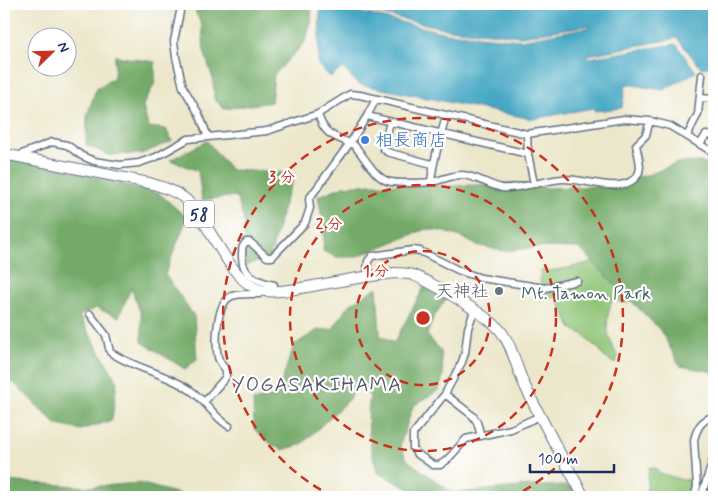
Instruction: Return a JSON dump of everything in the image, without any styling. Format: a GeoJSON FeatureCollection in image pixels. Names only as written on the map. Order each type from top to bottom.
{"type":"FeatureCollection","features":[{"type":"Feature","properties":{"kind":"main road","name":"58"},"geometry":{"type":"LineString","coordinates":[[4,154],[149,183],[176,193],[191,204],[201,216],[238,275],[249,286],[263,291],[274,292],[394,272],[407,274],[423,280],[491,322],[503,335],[524,384],[584,497]]}},
{"type":"Feature","properties":{"kind":"street"},"geometry":{"type":"LineString","coordinates":[[180,12],[174,41],[176,57],[184,87],[199,114],[208,137]]}},
{"type":"Feature","properties":{"kind":"street"},"geometry":{"type":"LineString","coordinates":[[687,136],[698,114],[702,76]]}},
{"type":"Feature","properties":{"kind":"street"},"geometry":{"type":"LineString","coordinates":[[20,157],[22,154],[52,142],[67,146],[94,161],[120,165],[130,164],[156,157],[188,139],[267,131],[318,114],[350,94],[527,134],[624,119],[650,121],[670,126],[714,153]]}},
{"type":"Feature","properties":{"kind":"street"},"geometry":{"type":"LineString","coordinates":[[700,98],[714,99]]}},
{"type":"Feature","properties":{"kind":"street"},"geometry":{"type":"LineString","coordinates":[[274,292],[274,285],[252,278],[246,272],[242,257],[243,244],[248,241],[253,243],[266,257],[272,257],[305,223],[310,208],[309,199],[350,143],[376,99]]}},
{"type":"Feature","properties":{"kind":"street"},"geometry":{"type":"LineString","coordinates":[[318,114],[322,126],[334,137],[354,145],[373,170],[385,180],[392,182],[431,182],[463,175],[503,188],[563,179],[589,181],[610,186],[632,182],[639,175],[640,170],[636,146],[646,135],[650,121]]}},
{"type":"Feature","properties":{"kind":"street"},"geometry":{"type":"LineString","coordinates":[[431,182],[432,164],[446,115]]}},
{"type":"Feature","properties":{"kind":"street"},"geometry":{"type":"LineString","coordinates":[[367,116],[528,154]]}},
{"type":"Feature","properties":{"kind":"street"},"geometry":{"type":"LineString","coordinates":[[390,122],[383,148],[387,152],[432,164]]}},
{"type":"Feature","properties":{"kind":"street"},"geometry":{"type":"LineString","coordinates":[[527,134],[528,154],[534,184]]}},
{"type":"Feature","properties":{"kind":"street"},"geometry":{"type":"LineString","coordinates":[[700,144],[706,135],[714,136]]}},
{"type":"Feature","properties":{"kind":"street"},"geometry":{"type":"LineString","coordinates":[[367,276],[368,261],[372,256],[413,250],[420,251],[460,271],[481,278],[546,288],[577,281]]}},
{"type":"Feature","properties":{"kind":"street"},"geometry":{"type":"LineString","coordinates":[[204,401],[226,377],[226,370],[218,359],[217,340],[217,323],[225,301],[232,296],[259,294],[263,291]]}},
{"type":"Feature","properties":{"kind":"street"},"geometry":{"type":"LineString","coordinates":[[474,311],[468,328],[462,362],[445,394],[413,434],[412,448],[416,453],[434,465],[440,465],[466,439],[511,429],[540,416]]}},
{"type":"Feature","properties":{"kind":"street"},"geometry":{"type":"LineString","coordinates":[[90,314],[106,334],[110,352],[189,389],[204,401],[220,422],[229,426]]}},
{"type":"Feature","properties":{"kind":"street"},"geometry":{"type":"LineString","coordinates":[[445,394],[473,416],[481,436]]}},
{"type":"Feature","properties":{"kind":"street"},"geometry":{"type":"LineString","coordinates":[[694,497],[697,487],[694,447],[696,433],[699,425],[707,418],[714,416]]}},
{"type":"Feature","properties":{"kind":"street"},"geometry":{"type":"LineString","coordinates":[[701,497],[714,457]]}},
{"type":"Feature","properties":{"kind":"green space"},"geometry":{"type":"Polygon","coordinates":[[[192,4],[312,4],[311,23],[305,42],[274,75],[271,102],[224,109],[214,99],[213,79],[204,51],[202,26],[192,4]]]}},
{"type":"Feature","properties":{"kind":"green space"},"geometry":{"type":"Polygon","coordinates":[[[115,56],[155,62],[155,83],[143,105],[148,127],[166,129],[172,141],[141,154],[109,155],[86,145],[87,116],[96,89],[114,77],[115,56]]]}},
{"type":"Feature","properties":{"kind":"green space"},"geometry":{"type":"Polygon","coordinates":[[[207,141],[231,170],[290,173],[293,180],[285,200],[270,257],[245,266],[244,220],[236,196],[202,200],[198,171],[170,160],[207,141]]]}},
{"type":"Feature","properties":{"kind":"green space"},"geometry":{"type":"Polygon","coordinates":[[[4,157],[49,165],[160,194],[187,218],[165,274],[194,316],[197,359],[185,369],[142,342],[141,314],[131,288],[119,317],[96,308],[79,316],[117,381],[112,420],[81,430],[57,425],[14,383],[4,379],[4,157]]]}},
{"type":"Feature","properties":{"kind":"green space"},"geometry":{"type":"Polygon","coordinates":[[[701,162],[714,169],[714,372],[680,366],[661,331],[579,248],[540,247],[504,251],[476,245],[461,237],[441,231],[426,229],[355,257],[336,257],[323,251],[324,229],[318,196],[344,186],[372,184],[453,186],[517,183],[548,188],[600,186],[651,174],[677,163],[701,162]]]}},
{"type":"Feature","properties":{"kind":"green space","name":"Mt. Tamon Park"},"geometry":{"type":"Polygon","coordinates":[[[611,256],[638,298],[625,303],[612,300],[607,323],[611,342],[618,357],[615,364],[603,356],[600,350],[586,336],[571,328],[557,297],[541,299],[540,271],[567,268],[611,256]]]}},
{"type":"Feature","properties":{"kind":"green space"},"geometry":{"type":"Polygon","coordinates":[[[377,287],[380,335],[394,343],[424,287],[448,296],[433,318],[427,335],[441,351],[443,376],[439,390],[413,406],[400,445],[407,460],[453,493],[529,486],[571,486],[577,497],[425,497],[378,473],[369,435],[368,415],[370,396],[357,385],[350,398],[302,444],[283,450],[271,444],[254,429],[253,401],[277,395],[294,345],[318,330],[333,329],[348,306],[377,287]]]}},
{"type":"Feature","properties":{"kind":"green space"},"geometry":{"type":"Polygon","coordinates":[[[649,467],[657,469],[659,473],[683,480],[693,479],[694,487],[691,497],[646,497],[649,467]]]}},
{"type":"Feature","properties":{"kind":"green space"},"geometry":{"type":"Polygon","coordinates":[[[4,481],[90,487],[139,483],[190,497],[4,497],[4,481]]]}},
{"type":"Feature","properties":{"kind":"water"},"geometry":{"type":"Polygon","coordinates":[[[336,4],[714,4],[714,66],[701,68],[677,38],[588,55],[589,58],[676,44],[696,72],[663,90],[626,84],[622,108],[595,111],[593,108],[532,119],[358,84],[343,68],[330,77],[318,65],[320,11],[322,5],[332,9],[333,6],[446,33],[521,40],[590,27],[590,25],[521,36],[447,29],[336,4]]]}},
{"type":"Feature","properties":{"kind":"place","name":"相長商店"},"geometry":{"type":"Point","coordinates":[365,140]}},
{"type":"Feature","properties":{"kind":"place","name":"天神社"},"geometry":{"type":"Point","coordinates":[499,291]}},
{"type":"Feature","properties":{"kind":"district","name":"YOGASAKIHAMA"},"geometry":{"type":"Point","coordinates":[317,384]}}]}
